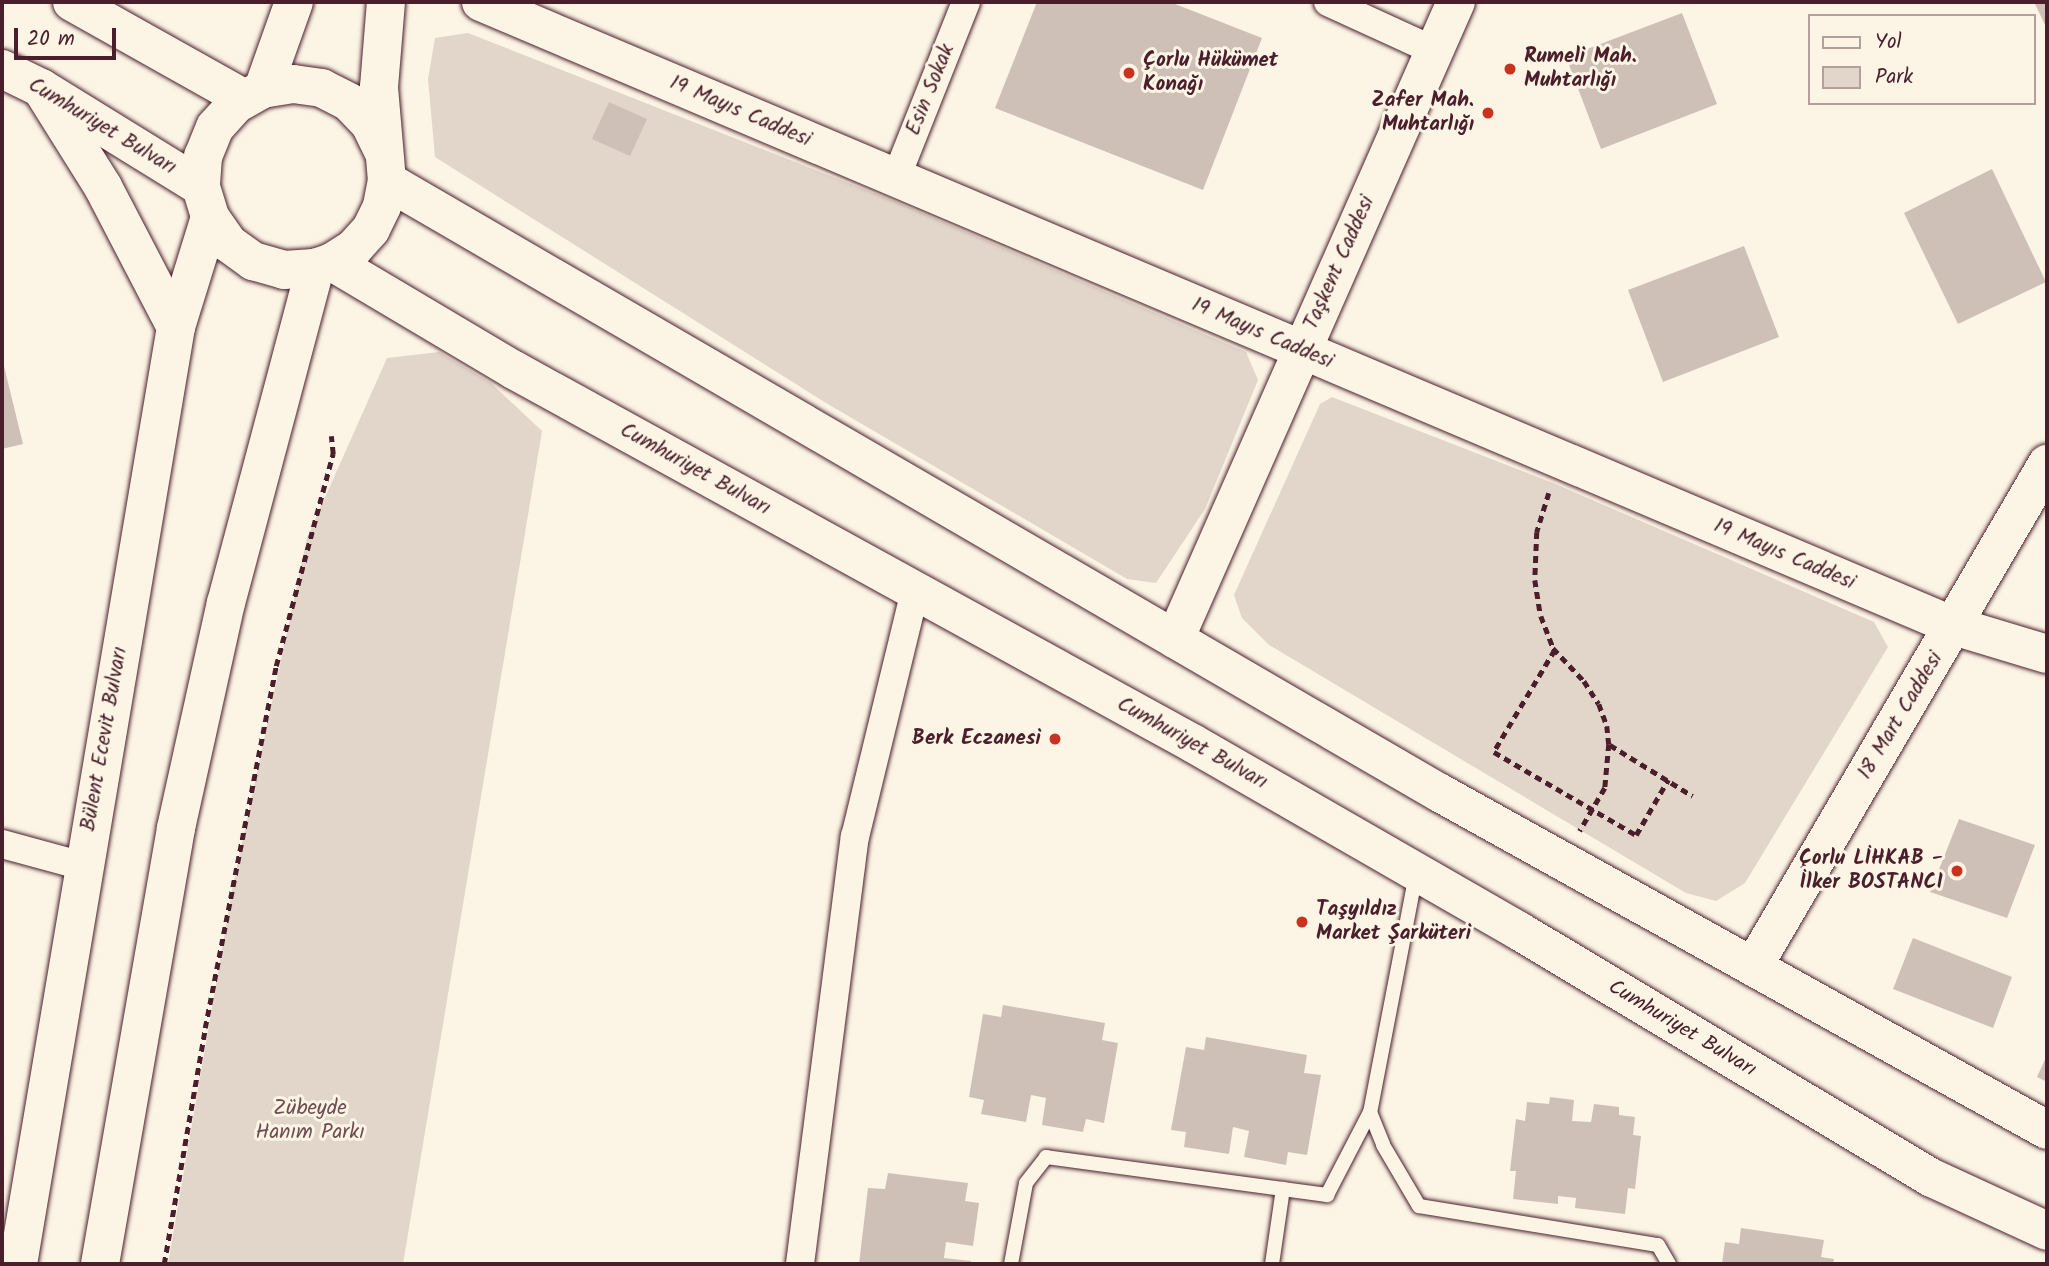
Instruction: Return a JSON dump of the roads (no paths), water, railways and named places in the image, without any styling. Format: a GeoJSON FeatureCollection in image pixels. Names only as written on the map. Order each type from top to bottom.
{"type":"FeatureCollection","features":[{"type":"Feature","properties":{"kind":"main road"},"geometry":{"type":"LineString","coordinates":[[72,2],[254,94]]}},
{"type":"Feature","properties":{"kind":"main road"},"geometry":{"type":"LineString","coordinates":[[254,94],[294,2]]}},
{"type":"Feature","properties":{"kind":"main road"},"geometry":{"type":"LineString","coordinates":[[386,2],[379,87],[385,166],[382,206],[371,229],[354,248],[324,265],[284,270],[253,261],[228,243],[205,202],[203,156],[215,127],[254,94],[293,84],[322,88],[349,102],[370,124],[385,166],[1175,639],[1440,793],[2047,1130]]}},
{"type":"Feature","properties":{"kind":"main road","name":"19 Mayıs Caddesi"},"geometry":{"type":"LineString","coordinates":[[481,2],[1954,626],[2047,654]]}},
{"type":"Feature","properties":{"kind":"main road","name":"Taşkent Caddesi"},"geometry":{"type":"LineString","coordinates":[[1175,639],[1456,2]]}},
{"type":"Feature","properties":{"kind":"main road","name":"Cumhuriyet Bulvarı"},"geometry":{"type":"LineString","coordinates":[[2,69],[41,88],[205,202]]}},
{"type":"Feature","properties":{"kind":"main road"},"geometry":{"type":"LineString","coordinates":[[41,88],[103,187],[176,327]]}},
{"type":"Feature","properties":{"kind":"main road","name":"Bülent Ecevit Bulvarı"},"geometry":{"type":"LineString","coordinates":[[18,1264],[176,327],[205,202]]}},
{"type":"Feature","properties":{"kind":"main road"},"geometry":{"type":"LineString","coordinates":[[100,1264],[176,828],[226,603],[324,265]]}},
{"type":"Feature","properties":{"kind":"main road","name":"Cumhuriyet Bulvarı"},"geometry":{"type":"LineString","coordinates":[[324,265],[1194,744],[1416,872],[1932,1178],[2047,1231]]}},
{"type":"Feature","properties":{"kind":"main road","name":"18 Mart Caddesi"},"geometry":{"type":"LineString","coordinates":[[1753,967],[2047,464]]}},
{"type":"Feature","properties":{"kind":"street","name":"Esin Sokak"},"geometry":{"type":"LineString","coordinates":[[896,178],[966,2]]}},
{"type":"Feature","properties":{"kind":"street"},"geometry":{"type":"LineString","coordinates":[[1328,2],[1433,50]]}},
{"type":"Feature","properties":{"kind":"street"},"geometry":{"type":"LineString","coordinates":[[800,1264],[855,837],[915,591]]}},
{"type":"Feature","properties":{"kind":"street"},"geometry":{"type":"LineString","coordinates":[[2,844],[83,866]]}},
{"type":"Feature","properties":{"kind":"lane"},"geometry":{"type":"LineString","coordinates":[[1011,1264],[1026,1183],[1046,1157],[1327,1195],[1370,1112],[1416,872]]}},
{"type":"Feature","properties":{"kind":"lane"},"geometry":{"type":"LineString","coordinates":[[1370,1112],[1383,1145],[1419,1206],[1658,1245],[1669,1264]]}},
{"type":"Feature","properties":{"kind":"lane"},"geometry":{"type":"LineString","coordinates":[[1272,1264],[1283,1189]]}},
{"type":"Feature","properties":{"kind":"place","name":"Rumeli Mah. Muhtarlığı"},"geometry":{"type":"Point","coordinates":[1510,69]}},
{"type":"Feature","properties":{"kind":"place","name":"Çorlu Hükümet Konağı"},"geometry":{"type":"Point","coordinates":[1129,73]}},
{"type":"Feature","properties":{"kind":"place","name":"Zafer Mah. Muhtarlığı"},"geometry":{"type":"Point","coordinates":[1488,113]}},
{"type":"Feature","properties":{"kind":"place","name":"Berk Eczanesi"},"geometry":{"type":"Point","coordinates":[1055,739]}},
{"type":"Feature","properties":{"kind":"place","name":"Çorlu LİHKAB - İlker BOSTANCI"},"geometry":{"type":"Point","coordinates":[1957,871]}},
{"type":"Feature","properties":{"kind":"place","name":"Taşyıldız Market Şarküteri"},"geometry":{"type":"Point","coordinates":[1302,922]}},
{"type":"Feature","properties":{"kind":"park label","name":"Zübeyde Hanım Parkı"},"geometry":{"type":"Point","coordinates":[310,1121]}}]}
